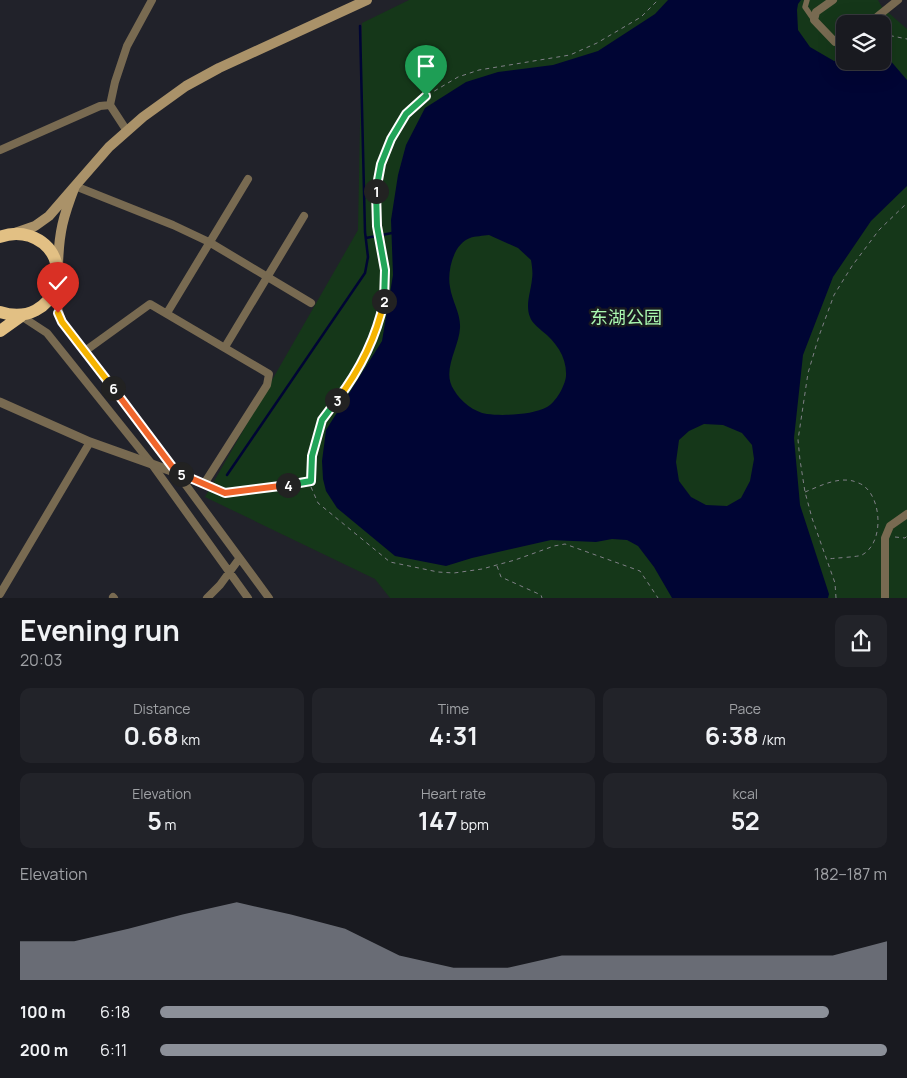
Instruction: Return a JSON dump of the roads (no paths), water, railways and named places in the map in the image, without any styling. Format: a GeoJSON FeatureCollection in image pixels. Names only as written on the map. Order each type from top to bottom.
{"type":"FeatureCollection","features":[{"type":"Feature","properties":{"kind":"highway"},"geometry":{"type":"LineString","coordinates":[[0,225],[14,233],[30,236],[44,244],[55,261],[57,271],[57,282],[54,292],[46,303],[35,312],[21,316],[0,331]]}},
{"type":"Feature","properties":{"kind":"highway"},"geometry":{"type":"LineString","coordinates":[[0,237],[14,233]]}},
{"type":"Feature","properties":{"kind":"highway"},"geometry":{"type":"LineString","coordinates":[[0,312],[21,316]]}},
{"type":"Feature","properties":{"kind":"main road"},"geometry":{"type":"LineString","coordinates":[[14,233],[35,226],[49,216],[109,147],[143,117],[186,86],[219,68],[366,0]]}},
{"type":"Feature","properties":{"kind":"main road"},"geometry":{"type":"LineString","coordinates":[[57,271],[60,230],[76,186]]}},
{"type":"Feature","properties":{"kind":"street"},"geometry":{"type":"LineString","coordinates":[[127,131],[110,105],[115,82],[127,46],[152,0]]}},
{"type":"Feature","properties":{"kind":"street"},"geometry":{"type":"LineString","coordinates":[[807,0],[805,8],[836,42]]}},
{"type":"Feature","properties":{"kind":"street"},"geometry":{"type":"LineString","coordinates":[[814,20],[816,12],[833,0]]}},
{"type":"Feature","properties":{"kind":"street"},"geometry":{"type":"LineString","coordinates":[[879,15],[898,0]]}},
{"type":"Feature","properties":{"kind":"street"},"geometry":{"type":"LineString","coordinates":[[0,150],[100,106],[110,105]]}},
{"type":"Feature","properties":{"kind":"street"},"geometry":{"type":"LineString","coordinates":[[167,313],[248,179]]}},
{"type":"Feature","properties":{"kind":"street"},"geometry":{"type":"LineString","coordinates":[[76,186],[173,225],[209,242],[311,302]]}},
{"type":"Feature","properties":{"kind":"street"},"geometry":{"type":"LineString","coordinates":[[225,348],[304,216]]}},
{"type":"Feature","properties":{"kind":"street"},"geometry":{"type":"LineString","coordinates":[[54,292],[62,322],[269,598]]}},
{"type":"Feature","properties":{"kind":"street"},"geometry":{"type":"LineString","coordinates":[[85,351],[150,304],[269,374],[267,385],[204,484]]}},
{"type":"Feature","properties":{"kind":"street"},"geometry":{"type":"LineString","coordinates":[[21,316],[46,333],[151,463],[248,598]]}},
{"type":"Feature","properties":{"kind":"street"},"geometry":{"type":"LineString","coordinates":[[0,402],[90,442],[177,473]]}},
{"type":"Feature","properties":{"kind":"street"},"geometry":{"type":"LineString","coordinates":[[0,594],[90,442]]}},
{"type":"Feature","properties":{"kind":"street"},"geometry":{"type":"LineString","coordinates":[[885,598],[885,538],[890,526],[907,514]]}},
{"type":"Feature","properties":{"kind":"street"},"geometry":{"type":"LineString","coordinates":[[208,598],[239,559]]}},
{"type":"Feature","properties":{"kind":"lane"},"geometry":{"type":"LineString","coordinates":[[177,473],[225,493],[311,481]]}},
{"type":"Feature","properties":{"kind":"waterway"},"geometry":{"type":"LineString","coordinates":[[227,475],[365,273],[368,257],[365,232],[360,26]]}},
{"type":"Feature","properties":{"kind":"waterway"},"geometry":{"type":"LineString","coordinates":[[366,238],[392,233]]}},
{"type":"Feature","properties":{"kind":"park label","name":"东湖公园"},"geometry":{"type":"Point","coordinates":[626,317]}}]}
